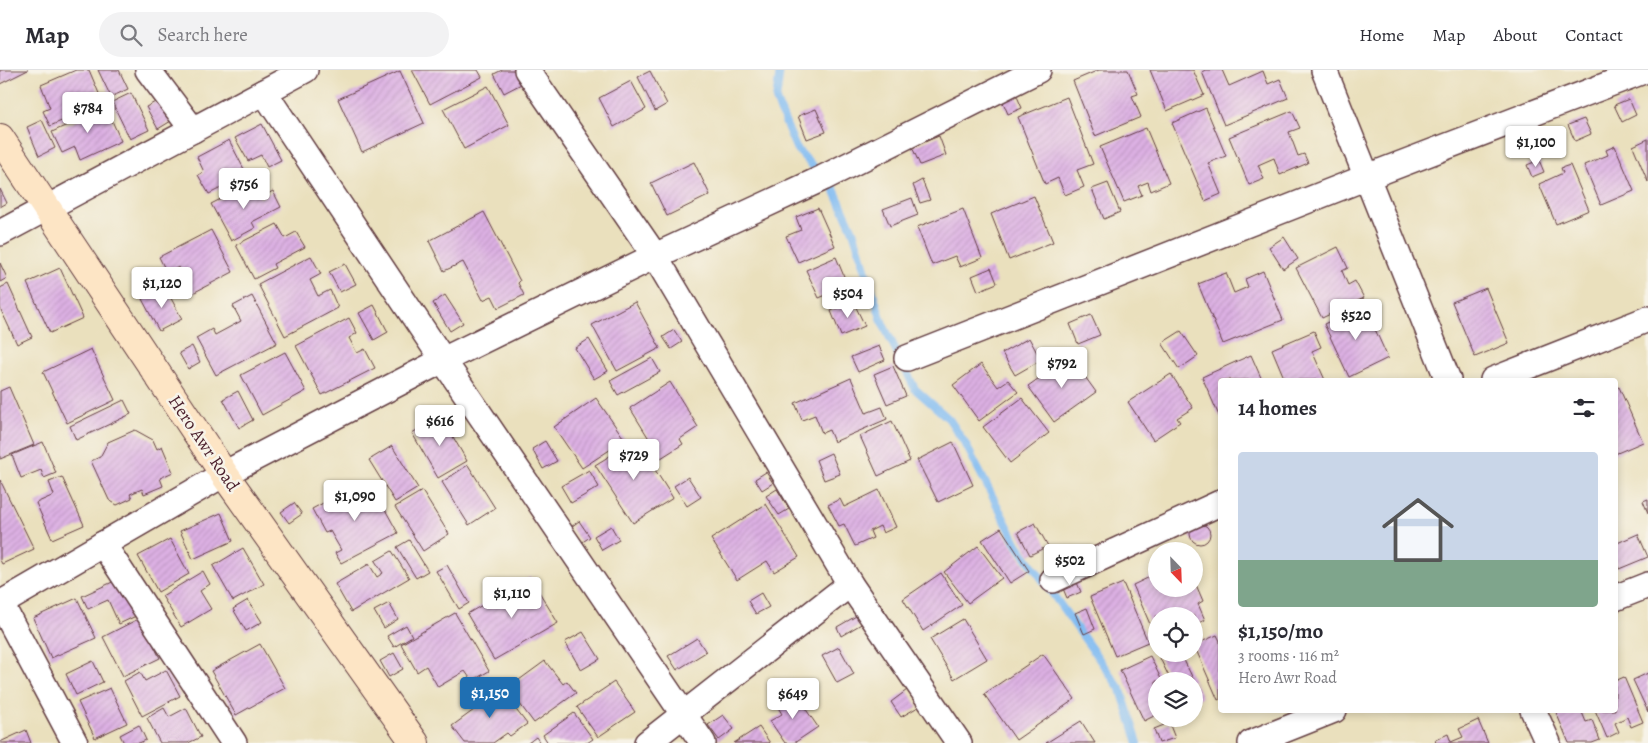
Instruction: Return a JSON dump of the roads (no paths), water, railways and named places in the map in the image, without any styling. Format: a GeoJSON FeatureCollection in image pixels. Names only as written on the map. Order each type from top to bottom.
{"type":"FeatureCollection","features":[{"type":"Feature","properties":{"kind":"main road","name":"Hero Awr Road"},"geometry":{"type":"LineString","coordinates":[[0,138],[224,474],[416,743]]}},
{"type":"Feature","properties":{"kind":"street"},"geometry":{"type":"LineString","coordinates":[[148,70],[193,130]]}},
{"type":"Feature","properties":{"kind":"street"},"geometry":{"type":"LineString","coordinates":[[0,233],[305,70]]}},
{"type":"Feature","properties":{"kind":"street"},"geometry":{"type":"LineString","coordinates":[[526,70],[655,256],[850,584],[958,743]]}},
{"type":"Feature","properties":{"kind":"street"},"geometry":{"type":"LineString","coordinates":[[75,743],[0,604],[224,474],[443,360],[655,256],[823,178],[1038,70]]}},
{"type":"Feature","properties":{"kind":"street"},"geometry":{"type":"LineString","coordinates":[[1324,70],[1447,378]]}},
{"type":"Feature","properties":{"kind":"street"},"geometry":{"type":"LineString","coordinates":[[907,358],[1367,177],[1646,70]]}},
{"type":"Feature","properties":{"kind":"street"},"geometry":{"type":"LineString","coordinates":[[264,92],[703,743]]}},
{"type":"Feature","properties":{"kind":"street"},"geometry":{"type":"LineString","coordinates":[[1498,378],[1648,319]]}},
{"type":"Feature","properties":{"kind":"street"},"geometry":{"type":"LineString","coordinates":[[1053,580],[1218,504]]}},
{"type":"Feature","properties":{"kind":"street"},"geometry":{"type":"LineString","coordinates":[[103,544],[234,743]]}},
{"type":"Feature","properties":{"kind":"street"},"geometry":{"type":"LineString","coordinates":[[647,743],[850,584]]}},
{"type":"Feature","properties":{"kind":"street"},"geometry":{"type":"LineString","coordinates":[[1618,597],[1648,584]]}},
{"type":"Feature","properties":{"kind":"street"},"geometry":{"type":"LineString","coordinates":[[1251,743],[1326,713]]}},
{"type":"Feature","properties":{"kind":"street"},"geometry":{"type":"LineString","coordinates":[[1533,713],[1548,743]]}},
{"type":"Feature","properties":{"kind":"waterway"},"geometry":{"type":"LineString","coordinates":[[780,70],[776,100],[796,148],[834,189],[853,231],[883,324],[915,389],[949,419],[966,445],[1017,544],[1121,690],[1138,743]]}}]}
